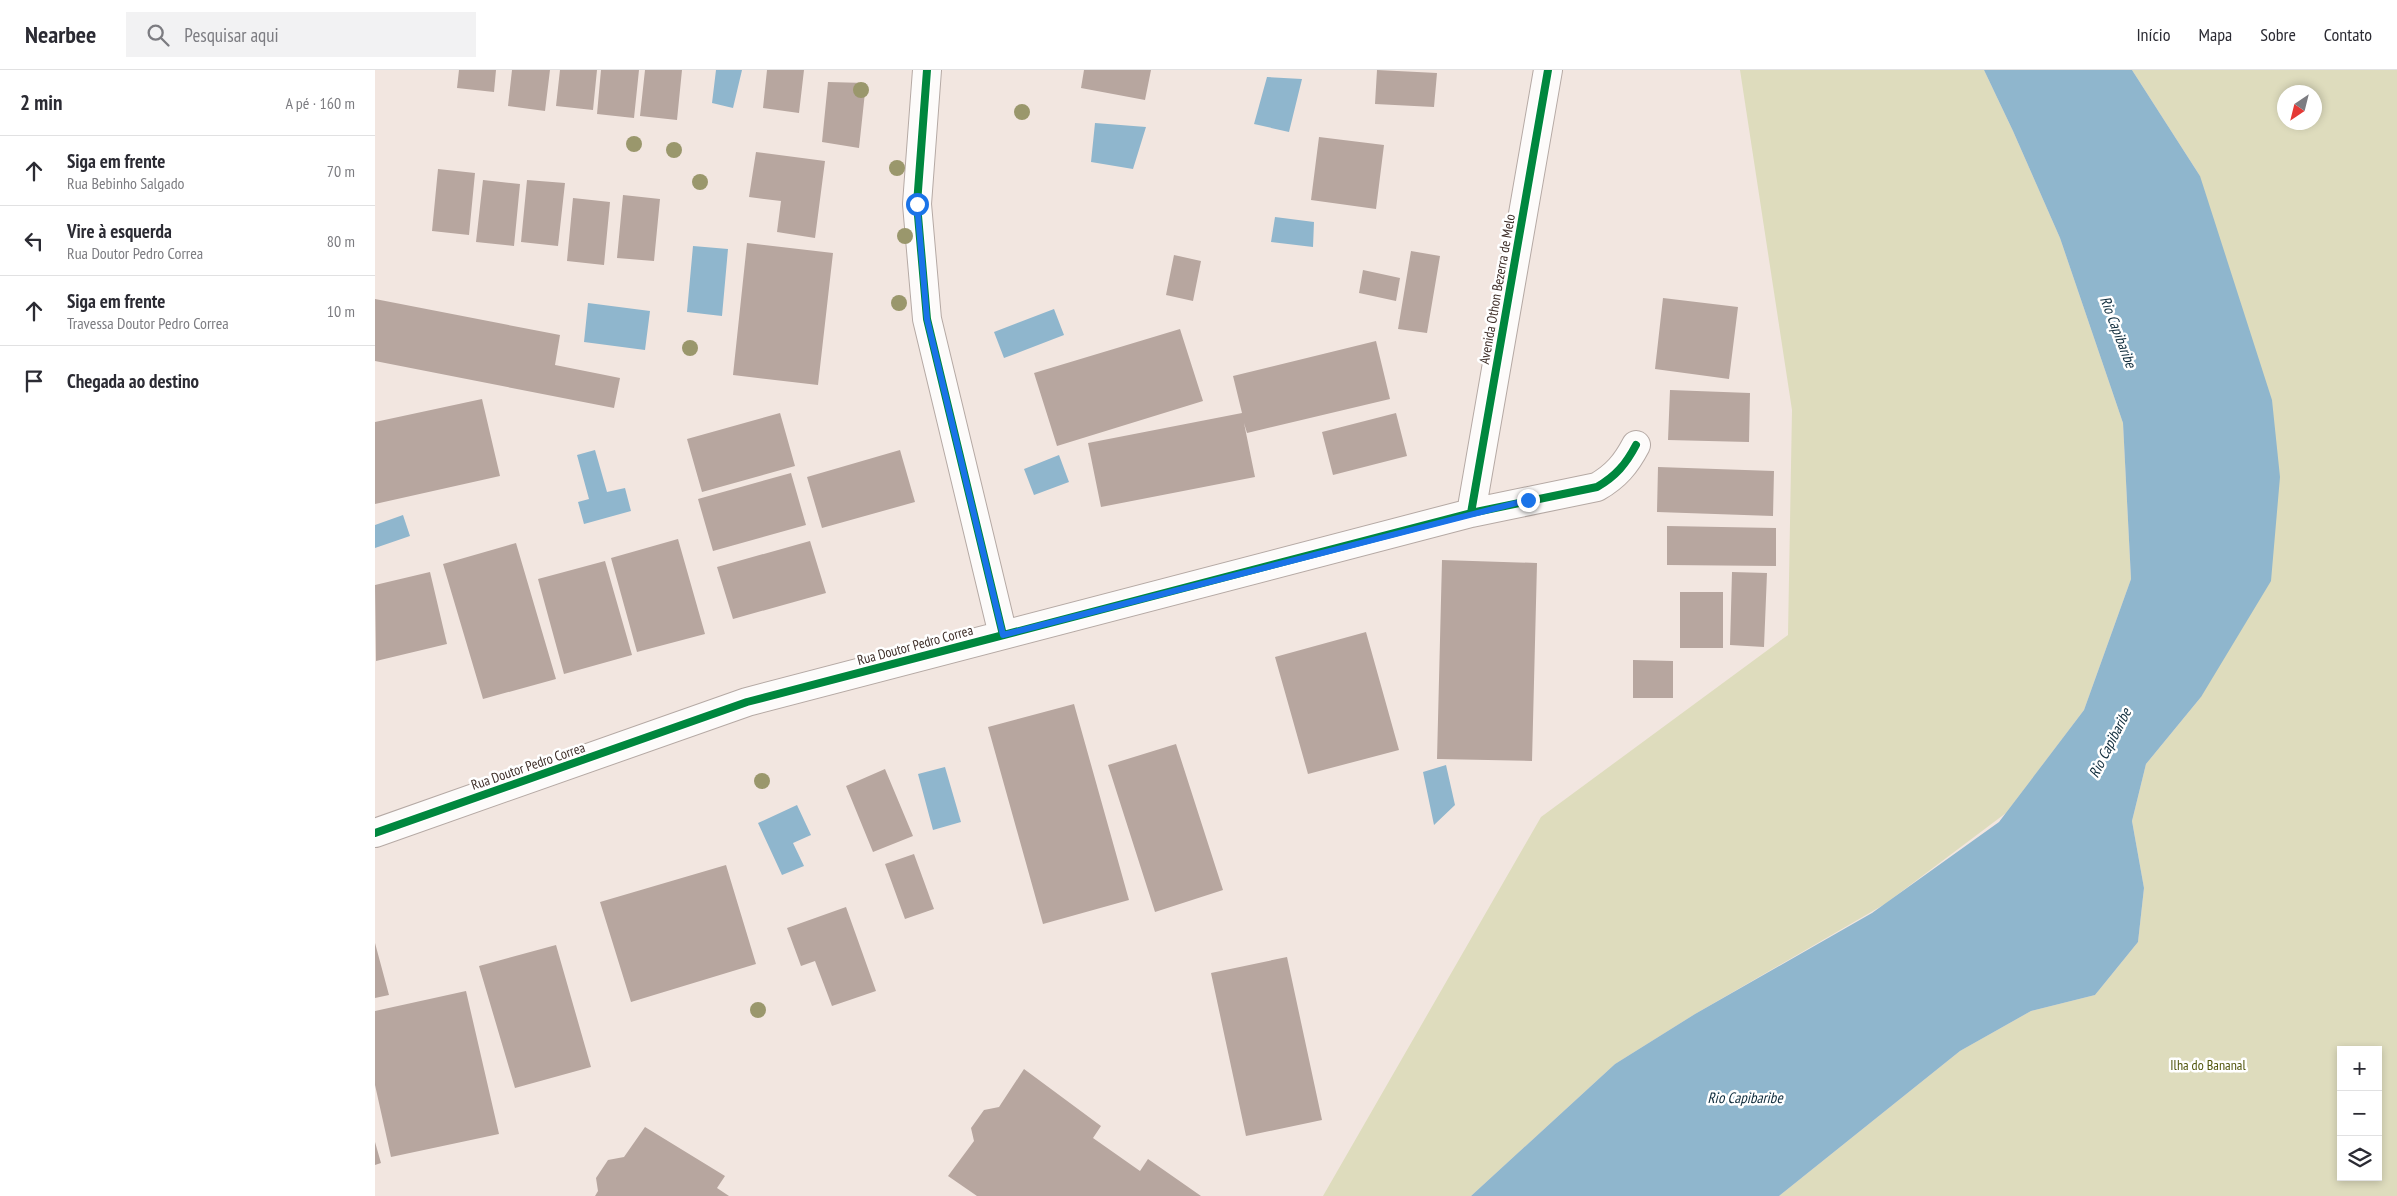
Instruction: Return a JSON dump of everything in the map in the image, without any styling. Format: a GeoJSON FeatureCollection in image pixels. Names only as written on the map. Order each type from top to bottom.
{"type":"FeatureCollection","features":[{"type":"Feature","properties":{"kind":"street"},"geometry":{"type":"LineString","coordinates":[[927,70],[917,204],[927,319],[1003,635]]}},
{"type":"Feature","properties":{"kind":"street","name":"Avenida Othon Bezerra de Melo"},"geometry":{"type":"LineString","coordinates":[[1471,513],[1548,70]]}},
{"type":"Feature","properties":{"kind":"street","name":"Rua Doutor Pedro Correa"},"geometry":{"type":"LineString","coordinates":[[375,833],[747,702],[1471,513],[1597,488],[1613,478],[1625,466],[1636,445]]}},
{"type":"Feature","properties":{"kind":"green space"},"geometry":{"type":"Polygon","coordinates":[[[1740,70],[1984,70],[2060,238],[2123,423],[2131,579],[2084,710],[2006,813],[1885,904],[1695,1014],[1615,1064],[1471,1196],[1323,1196],[1541,817],[1788,635],[1792,410],[1740,70]]]}},
{"type":"Feature","properties":{"kind":"green space","name":"Ilha do Bananal"},"geometry":{"type":"Polygon","coordinates":[[[2132,70],[2397,70],[2397,1196],[1779,1196],[1960,1051],[2031,1011],[2095,995],[2138,942],[2144,888],[2132,821],[2146,764],[2201,697],[2200,176],[2132,70]]]}},
{"type":"Feature","properties":{"kind":"water"},"geometry":{"type":"Polygon","coordinates":[[[716,70],[742,70],[733,108],[712,103],[716,70]]]}},
{"type":"Feature","properties":{"kind":"water","name":"Rio Capibaribe"},"geometry":{"type":"Polygon","coordinates":[[[1984,70],[2132,70],[2200,176],[2272,400],[2280,477],[2271,581],[2201,697],[2146,764],[2132,821],[2144,888],[2138,942],[2095,995],[2031,1011],[1960,1051],[1779,1196],[1471,1196],[1615,1064],[1695,1014],[1872,913],[1999,822],[2084,710],[2131,579],[2123,423],[2060,238],[1984,70]]]}},
{"type":"Feature","properties":{"kind":"water"},"geometry":{"type":"Polygon","coordinates":[[[1267,77],[1302,79],[1289,132],[1254,124],[1267,77]]]}},
{"type":"Feature","properties":{"kind":"water"},"geometry":{"type":"Polygon","coordinates":[[[1095,123],[1146,127],[1133,169],[1091,162],[1095,123]]]}},
{"type":"Feature","properties":{"kind":"water"},"geometry":{"type":"Polygon","coordinates":[[[1275,217],[1314,222],[1313,247],[1271,242],[1275,217]]]}},
{"type":"Feature","properties":{"kind":"water"},"geometry":{"type":"Polygon","coordinates":[[[693,246],[728,249],[722,316],[687,312],[693,246]]]}},
{"type":"Feature","properties":{"kind":"water"},"geometry":{"type":"Polygon","coordinates":[[[588,303],[650,311],[645,350],[584,342],[588,303]]]}},
{"type":"Feature","properties":{"kind":"water"},"geometry":{"type":"Polygon","coordinates":[[[1054,309],[1064,335],[1004,358],[994,332],[1054,309]]]}},
{"type":"Feature","properties":{"kind":"water"},"geometry":{"type":"Polygon","coordinates":[[[595,450],[607,492],[625,488],[631,511],[584,524],[578,502],[589,499],[577,455],[595,450]]]}},
{"type":"Feature","properties":{"kind":"water"},"geometry":{"type":"Polygon","coordinates":[[[1059,455],[1069,482],[1034,495],[1024,469],[1059,455]]]}},
{"type":"Feature","properties":{"kind":"water"},"geometry":{"type":"Polygon","coordinates":[[[403,515],[410,536],[375,548],[375,525],[403,515]]]}},
{"type":"Feature","properties":{"kind":"water"},"geometry":{"type":"Polygon","coordinates":[[[1446,765],[1455,805],[1434,825],[1423,772],[1446,765]]]}},
{"type":"Feature","properties":{"kind":"water"},"geometry":{"type":"Polygon","coordinates":[[[945,767],[961,822],[933,830],[918,774],[945,767]]]}},
{"type":"Feature","properties":{"kind":"water"},"geometry":{"type":"Polygon","coordinates":[[[797,805],[811,835],[793,843],[804,866],[782,875],[758,823],[797,805]]]}},
{"type":"Feature","properties":{"kind":"building"},"geometry":{"type":"Polygon","coordinates":[[[459,70],[496,70],[494,92],[457,88],[459,70]]]}},
{"type":"Feature","properties":{"kind":"building"},"geometry":{"type":"Polygon","coordinates":[[[512,70],[550,70],[545,111],[508,106],[512,70]]]}},
{"type":"Feature","properties":{"kind":"building"},"geometry":{"type":"Polygon","coordinates":[[[560,70],[597,70],[593,110],[556,106],[560,70]]]}},
{"type":"Feature","properties":{"kind":"building"},"geometry":{"type":"Polygon","coordinates":[[[601,70],[639,70],[634,118],[597,114],[601,70]]]}},
{"type":"Feature","properties":{"kind":"building"},"geometry":{"type":"Polygon","coordinates":[[[645,70],[682,70],[677,120],[640,116],[645,70]]]}},
{"type":"Feature","properties":{"kind":"building"},"geometry":{"type":"Polygon","coordinates":[[[767,70],[804,70],[799,113],[763,108],[767,70]]]}},
{"type":"Feature","properties":{"kind":"building"},"geometry":{"type":"Polygon","coordinates":[[[1084,70],[1151,70],[1145,100],[1081,88],[1084,70]]]}},
{"type":"Feature","properties":{"kind":"building"},"geometry":{"type":"Polygon","coordinates":[[[1377,70],[1437,73],[1434,107],[1375,104],[1377,70]]]}},
{"type":"Feature","properties":{"kind":"building"},"geometry":{"type":"Polygon","coordinates":[[[828,82],[866,83],[859,148],[822,142],[828,82]]]}},
{"type":"Feature","properties":{"kind":"building"},"geometry":{"type":"Polygon","coordinates":[[[1319,137],[1384,145],[1376,209],[1311,200],[1319,137]]]}},
{"type":"Feature","properties":{"kind":"building"},"geometry":{"type":"Polygon","coordinates":[[[756,152],[825,161],[815,238],[777,232],[781,201],[749,197],[756,152]]]}},
{"type":"Feature","properties":{"kind":"building"},"geometry":{"type":"Polygon","coordinates":[[[438,169],[475,173],[469,235],[432,231],[438,169]]]}},
{"type":"Feature","properties":{"kind":"building"},"geometry":{"type":"Polygon","coordinates":[[[483,180],[520,184],[514,246],[476,242],[483,180]]]}},
{"type":"Feature","properties":{"kind":"building"},"geometry":{"type":"Polygon","coordinates":[[[527,180],[565,183],[558,246],[521,242],[527,180]]]}},
{"type":"Feature","properties":{"kind":"building"},"geometry":{"type":"Polygon","coordinates":[[[623,195],[660,199],[654,261],[617,258],[623,195]]]}},
{"type":"Feature","properties":{"kind":"building"},"geometry":{"type":"Polygon","coordinates":[[[573,198],[610,202],[604,265],[567,261],[573,198]]]}},
{"type":"Feature","properties":{"kind":"building"},"geometry":{"type":"Polygon","coordinates":[[[747,243],[833,253],[818,385],[733,375],[747,243]]]}},
{"type":"Feature","properties":{"kind":"building"},"geometry":{"type":"Polygon","coordinates":[[[1411,251],[1440,256],[1427,333],[1398,329],[1411,251]]]}},
{"type":"Feature","properties":{"kind":"building"},"geometry":{"type":"Polygon","coordinates":[[[1174,255],[1201,261],[1193,301],[1166,295],[1174,255]]]}},
{"type":"Feature","properties":{"kind":"building"},"geometry":{"type":"Polygon","coordinates":[[[1363,270],[1400,278],[1396,301],[1359,293],[1363,270]]]}},
{"type":"Feature","properties":{"kind":"building"},"geometry":{"type":"Polygon","coordinates":[[[1663,298],[1738,307],[1729,379],[1655,369],[1663,298]]]}},
{"type":"Feature","properties":{"kind":"building"},"geometry":{"type":"Polygon","coordinates":[[[375,299],[560,335],[555,365],[620,378],[614,408],[375,361],[375,299]]]}},
{"type":"Feature","properties":{"kind":"building"},"geometry":{"type":"Polygon","coordinates":[[[1180,329],[1203,401],[1057,446],[1034,373],[1180,329]]]}},
{"type":"Feature","properties":{"kind":"building"},"geometry":{"type":"Polygon","coordinates":[[[1376,341],[1390,399],[1247,433],[1244,423],[1255,477],[1101,507],[1088,443],[1242,413],[1233,376],[1376,341]]]}},
{"type":"Feature","properties":{"kind":"building"},"geometry":{"type":"Polygon","coordinates":[[[1670,390],[1750,393],[1749,442],[1668,440],[1670,390]]]}},
{"type":"Feature","properties":{"kind":"building"},"geometry":{"type":"Polygon","coordinates":[[[482,399],[500,476],[375,504],[375,422],[482,399]]]}},
{"type":"Feature","properties":{"kind":"building"},"geometry":{"type":"Polygon","coordinates":[[[780,413],[795,466],[702,492],[687,439],[780,413]]]}},
{"type":"Feature","properties":{"kind":"building"},"geometry":{"type":"Polygon","coordinates":[[[1396,413],[1407,456],[1333,475],[1322,432],[1396,413]]]}},
{"type":"Feature","properties":{"kind":"building"},"geometry":{"type":"Polygon","coordinates":[[[900,450],[915,502],[822,528],[807,477],[900,450]]]}},
{"type":"Feature","properties":{"kind":"building"},"geometry":{"type":"Polygon","coordinates":[[[1658,467],[1774,471],[1773,516],[1657,512],[1658,467]]]}},
{"type":"Feature","properties":{"kind":"building"},"geometry":{"type":"Polygon","coordinates":[[[791,473],[806,525],[713,551],[698,499],[791,473]]]}},
{"type":"Feature","properties":{"kind":"building"},"geometry":{"type":"Polygon","coordinates":[[[1667,526],[1776,528],[1776,566],[1667,565],[1667,526]]]}},
{"type":"Feature","properties":{"kind":"building"},"geometry":{"type":"Polygon","coordinates":[[[678,539],[705,634],[637,652],[611,558],[678,539]]]}},
{"type":"Feature","properties":{"kind":"building"},"geometry":{"type":"Polygon","coordinates":[[[810,541],[826,593],[733,619],[717,567],[810,541]]]}},
{"type":"Feature","properties":{"kind":"building"},"geometry":{"type":"Polygon","coordinates":[[[516,543],[556,679],[483,699],[443,564],[516,543]]]}},
{"type":"Feature","properties":{"kind":"building"},"geometry":{"type":"Polygon","coordinates":[[[1442,560],[1537,563],[1532,761],[1437,759],[1442,560]]]}},
{"type":"Feature","properties":{"kind":"building"},"geometry":{"type":"Polygon","coordinates":[[[605,561],[632,655],[564,674],[538,579],[605,561]]]}},
{"type":"Feature","properties":{"kind":"building"},"geometry":{"type":"Polygon","coordinates":[[[430,572],[447,644],[376,661],[375,585],[430,572]]]}},
{"type":"Feature","properties":{"kind":"building"},"geometry":{"type":"Polygon","coordinates":[[[1732,572],[1767,573],[1764,647],[1730,645],[1732,572]]]}},
{"type":"Feature","properties":{"kind":"building"},"geometry":{"type":"Polygon","coordinates":[[[1680,592],[1723,592],[1723,648],[1680,648],[1680,592]]]}},
{"type":"Feature","properties":{"kind":"building"},"geometry":{"type":"Polygon","coordinates":[[[1366,632],[1399,750],[1308,774],[1275,657],[1366,632]]]}},
{"type":"Feature","properties":{"kind":"building"},"geometry":{"type":"Polygon","coordinates":[[[1633,660],[1673,661],[1673,698],[1633,698],[1633,660]]]}},
{"type":"Feature","properties":{"kind":"building"},"geometry":{"type":"Polygon","coordinates":[[[1074,704],[1129,900],[1043,924],[988,727],[1074,704]]]}},
{"type":"Feature","properties":{"kind":"building"},"geometry":{"type":"Polygon","coordinates":[[[1176,744],[1223,890],[1155,912],[1108,765],[1176,744]]]}},
{"type":"Feature","properties":{"kind":"building"},"geometry":{"type":"Polygon","coordinates":[[[885,769],[913,836],[873,852],[846,786],[885,769]]]}},
{"type":"Feature","properties":{"kind":"building"},"geometry":{"type":"Polygon","coordinates":[[[914,854],[934,909],[905,919],[885,864],[914,854]]]}},
{"type":"Feature","properties":{"kind":"building"},"geometry":{"type":"Polygon","coordinates":[[[726,865],[756,964],[631,1002],[600,902],[726,865]]]}},
{"type":"Feature","properties":{"kind":"building"},"geometry":{"type":"Polygon","coordinates":[[[846,907],[876,991],[832,1006],[815,961],[801,966],[787,928],[846,907]]]}},
{"type":"Feature","properties":{"kind":"building"},"geometry":{"type":"Polygon","coordinates":[[[375,943],[389,995],[375,998],[375,943]]]}},
{"type":"Feature","properties":{"kind":"building"},"geometry":{"type":"Polygon","coordinates":[[[556,945],[591,1067],[515,1088],[479,966],[556,945]]]}},
{"type":"Feature","properties":{"kind":"building"},"geometry":{"type":"Polygon","coordinates":[[[1287,957],[1322,1120],[1246,1136],[1211,973],[1287,957]]]}},
{"type":"Feature","properties":{"kind":"building"},"geometry":{"type":"Polygon","coordinates":[[[466,991],[499,1134],[391,1157],[375,1085],[375,1011],[466,991]]]}},
{"type":"Feature","properties":{"kind":"building"},"geometry":{"type":"Polygon","coordinates":[[[1024,1069],[1101,1126],[1093,1138],[1140,1171],[1148,1159],[1201,1196],[977,1196],[948,1176],[974,1141],[971,1128],[984,1110],[999,1107],[1024,1069]]]}},
{"type":"Feature","properties":{"kind":"building"},"geometry":{"type":"Polygon","coordinates":[[[645,1127],[725,1176],[717,1188],[729,1196],[595,1196],[598,1191],[596,1178],[608,1160],[624,1157],[645,1127]]]}},
{"type":"Feature","properties":{"kind":"building"},"geometry":{"type":"Polygon","coordinates":[[[375,1142],[381,1163],[375,1165],[375,1142]]]}},
{"type":"Feature","properties":{"kind":"cycle path"},"geometry":{"type":"LineString","coordinates":[[927,70],[917,204],[927,319],[1003,635]]}},
{"type":"Feature","properties":{"kind":"cycle path"},"geometry":{"type":"LineString","coordinates":[[1471,513],[1548,70]]}},
{"type":"Feature","properties":{"kind":"cycle path"},"geometry":{"type":"LineString","coordinates":[[375,833],[747,702],[1471,513],[1597,487],[1620,469],[1636,445]]}},
{"type":"Feature","properties":{"kind":"route"},"geometry":{"type":"LineString","coordinates":[[917,204],[927,319],[1003,635],[1471,513],[1528,500]]}}]}
